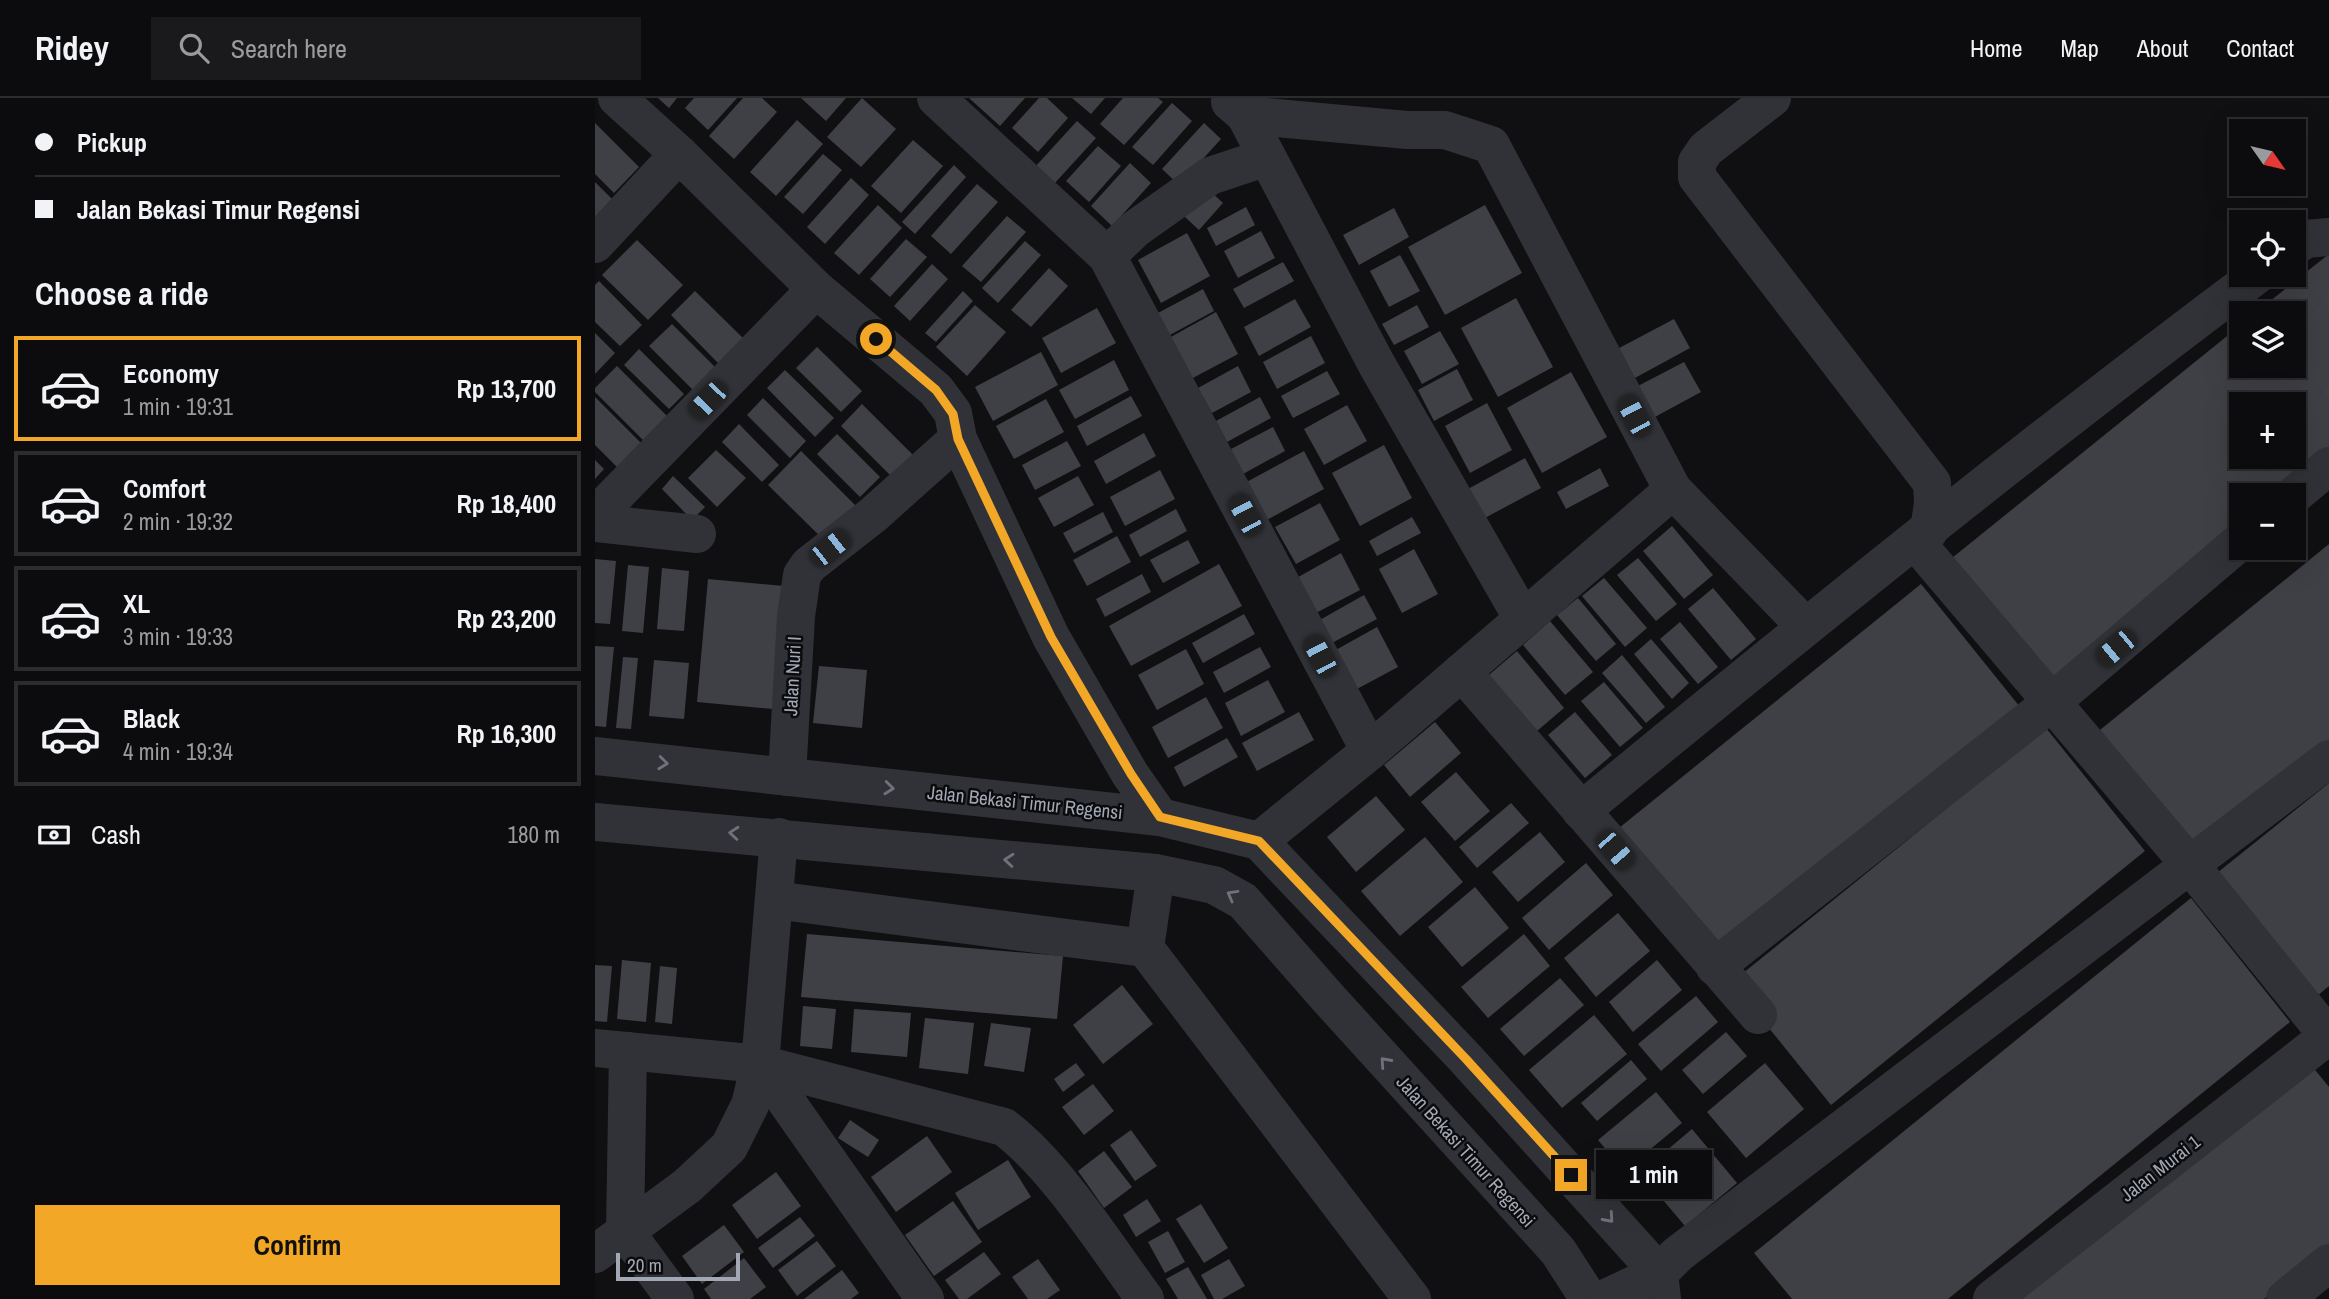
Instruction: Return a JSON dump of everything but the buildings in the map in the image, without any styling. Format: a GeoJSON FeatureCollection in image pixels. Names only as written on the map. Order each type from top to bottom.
{"type":"FeatureCollection","features":[{"type":"Feature","properties":{"kind":"street"},"geometry":{"type":"LineString","coordinates":[[617,98],[679,154],[816,289],[936,390],[953,414],[958,439],[1051,637],[1131,774],[1160,817]]}},
{"type":"Feature","properties":{"kind":"street"},"geometry":{"type":"LineString","coordinates":[[936,98],[1107,256],[1370,751]]}},
{"type":"Feature","properties":{"kind":"street"},"geometry":{"type":"LineString","coordinates":[[1772,98],[1706,149],[1697,162],[1697,177],[1932,483],[1933,503],[1922,536]]}},
{"type":"Feature","properties":{"kind":"street"},"geometry":{"type":"LineString","coordinates":[[1235,106],[1407,130],[1445,130],[1491,145],[1673,490],[1805,626]]}},
{"type":"Feature","properties":{"kind":"street"},"geometry":{"type":"LineString","coordinates":[[1235,106],[1267,157],[1377,365],[1523,619]]}},
{"type":"Feature","properties":{"kind":"street"},"geometry":{"type":"LineString","coordinates":[[595,244],[679,154]]}},
{"type":"Feature","properties":{"kind":"street"},"geometry":{"type":"LineString","coordinates":[[1107,256],[1135,229],[1210,176],[1267,157]]}},
{"type":"Feature","properties":{"kind":"street"},"geometry":{"type":"LineString","coordinates":[[2306,239],[2329,237]]}},
{"type":"Feature","properties":{"kind":"street"},"geometry":{"type":"LineString","coordinates":[[1581,811],[1805,626],[2123,375],[2241,287]]}},
{"type":"Feature","properties":{"kind":"street"},"geometry":{"type":"LineString","coordinates":[[595,516],[816,289]]}},
{"type":"Feature","properties":{"kind":"street","name":"Jalan Nuri I"},"geometry":{"type":"LineString","coordinates":[[787,777],[796,616],[806,570],[958,439]]}},
{"type":"Feature","properties":{"kind":"street"},"geometry":{"type":"LineString","coordinates":[[2306,485],[2329,466]]}},
{"type":"Feature","properties":{"kind":"street"},"geometry":{"type":"LineString","coordinates":[[1660,1286],[1466,1059],[1259,841],[1370,751],[1673,490]]}},
{"type":"Feature","properties":{"kind":"street"},"geometry":{"type":"LineString","coordinates":[[595,523],[698,534]]}},
{"type":"Feature","properties":{"kind":"street"},"geometry":{"type":"LineString","coordinates":[[1922,536],[2053,701],[2323,1019]]}},
{"type":"Feature","properties":{"kind":"street"},"geometry":{"type":"LineString","coordinates":[[1715,967],[2053,701],[2229,551]]}},
{"type":"Feature","properties":{"kind":"street"},"geometry":{"type":"LineString","coordinates":[[1462,672],[1758,1015]]}},
{"type":"Feature","properties":{"kind":"street","name":"Jalan Bekasi Timur Regensi"},"geometry":{"type":"LineString","coordinates":[[595,756],[1160,817],[1259,841]]}},
{"type":"Feature","properties":{"kind":"street"},"geometry":{"type":"LineString","coordinates":[[1604,1299],[1660,1286],[1678,1254],[2329,759]]}},
{"type":"Feature","properties":{"kind":"street","name":"Jalan Bekasi Timur Regensi"},"geometry":{"type":"LineString","coordinates":[[595,822],[1156,873],[1215,885],[1243,901],[1557,1251],[1589,1299]]}},
{"type":"Feature","properties":{"kind":"street"},"geometry":{"type":"LineString","coordinates":[[595,1254],[687,1186],[729,1147],[750,1105],[760,1065],[779,837]]}},
{"type":"Feature","properties":{"kind":"street"},"geometry":{"type":"LineString","coordinates":[[1156,873],[1146,948],[1412,1299]]}},
{"type":"Feature","properties":{"kind":"street"},"geometry":{"type":"LineString","coordinates":[[773,900],[1146,948]]}},
{"type":"Feature","properties":{"kind":"street","name":"Jalan Murai 1"},"geometry":{"type":"LineString","coordinates":[[1992,1299],[2323,1019]]}},
{"type":"Feature","properties":{"kind":"street"},"geometry":{"type":"LineString","coordinates":[[675,1299],[625,1231],[611,1050],[760,1065],[1004,1128],[1016,1136],[1058,1183],[1145,1299]]}},
{"type":"Feature","properties":{"kind":"street"},"geometry":{"type":"LineString","coordinates":[[760,1065],[926,1299]]}},
{"type":"Feature","properties":{"kind":"street"},"geometry":{"type":"LineString","coordinates":[[2285,1299],[2329,1263]]}},
{"type":"Feature","properties":{"kind":"route"},"geometry":{"type":"LineString","coordinates":[[876,339],[936,390],[953,414],[958,439],[1051,637],[1131,774],[1160,817],[1259,841],[1466,1059],[1571,1175]]}}]}
